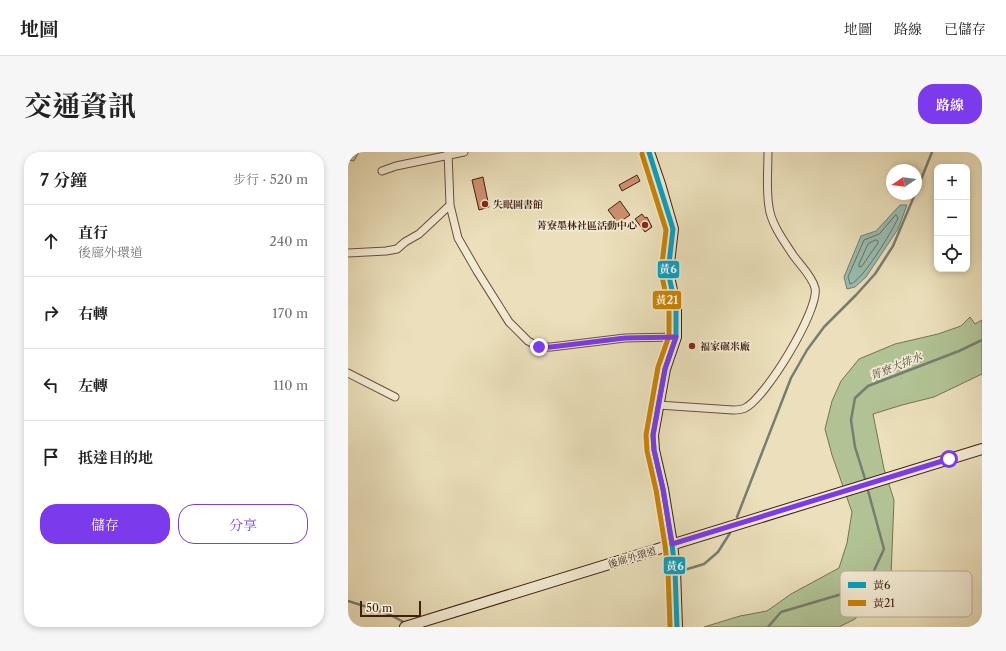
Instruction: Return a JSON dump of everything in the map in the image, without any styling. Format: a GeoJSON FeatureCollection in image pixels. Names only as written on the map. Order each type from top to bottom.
{"type":"FeatureCollection","features":[{"type":"Feature","properties":{"kind":"street"},"geometry":{"type":"LineString","coordinates":[[382,171],[448,153],[464,152]]}},
{"type":"Feature","properties":{"kind":"street"},"geometry":{"type":"LineString","coordinates":[[649,152],[673,230],[668,272],[676,308],[676,337],[665,369],[653,435],[672,544],[675,570],[677,627]]}},
{"type":"Feature","properties":{"kind":"street"},"geometry":{"type":"LineString","coordinates":[[658,405],[733,410],[745,408],[754,400],[775,375],[799,337],[815,296],[815,287],[810,277],[776,227],[769,207],[768,152]]}},
{"type":"Feature","properties":{"kind":"street"},"geometry":{"type":"LineString","coordinates":[[448,153],[450,205],[458,238],[509,322],[528,340],[539,347],[551,347],[618,339],[676,337]]}},
{"type":"Feature","properties":{"kind":"street"},"geometry":{"type":"LineString","coordinates":[[348,253],[386,252],[397,249],[405,242],[419,234],[450,205]]}},
{"type":"Feature","properties":{"kind":"street"},"geometry":{"type":"LineString","coordinates":[[348,373],[395,397]]}},
{"type":"Feature","properties":{"kind":"street","name":"後廍外環道"},"geometry":{"type":"LineString","coordinates":[[405,627],[982,448]]}},
{"type":"Feature","properties":{"kind":"green space"},"geometry":{"type":"Polygon","coordinates":[[[348,152],[359,152],[354,161],[348,160],[348,152]]]}},
{"type":"Feature","properties":{"kind":"green space"},"geometry":{"type":"Polygon","coordinates":[[[970,317],[975,324],[982,320],[982,374],[934,397],[873,414],[884,469],[894,500],[891,571],[840,571],[840,617],[857,617],[855,619],[839,627],[704,627],[740,616],[767,611],[791,594],[839,568],[847,543],[852,512],[832,455],[825,429],[832,401],[841,381],[859,359],[895,344],[938,334],[961,326],[970,317]]]}},
{"type":"Feature","properties":{"kind":"water"},"geometry":{"type":"Polygon","coordinates":[[[900,205],[907,205],[898,229],[866,277],[855,287],[847,289],[844,277],[861,236],[876,231],[900,205]]]}},
{"type":"Feature","properties":{"kind":"building"},"geometry":{"type":"Polygon","coordinates":[[[637,175],[640,181],[622,191],[619,185],[637,175]]]}},
{"type":"Feature","properties":{"kind":"building"},"geometry":{"type":"Polygon","coordinates":[[[483,177],[489,207],[479,210],[472,180],[483,177]]]}},
{"type":"Feature","properties":{"kind":"building"},"geometry":{"type":"Polygon","coordinates":[[[620,201],[630,215],[618,223],[608,210],[620,201]]]}},
{"type":"Feature","properties":{"kind":"building","name":"菁寮墨林社區活動中心"},"geometry":{"type":"Polygon","coordinates":[[[642,214],[645,218],[647,217],[652,227],[645,232],[635,219],[642,214]]]}},
{"type":"Feature","properties":{"kind":"waterway"},"geometry":{"type":"LineString","coordinates":[[922,177],[932,152]]}},
{"type":"Feature","properties":{"kind":"waterway"},"geometry":{"type":"LineString","coordinates":[[737,517],[791,378],[807,350],[824,327],[875,274],[893,246],[912,200]]}},
{"type":"Feature","properties":{"kind":"waterway","name":"菁寮大排水"},"geometry":{"type":"LineString","coordinates":[[866,482],[855,447],[851,420],[855,398],[868,386],[959,351],[982,340]]}},
{"type":"Feature","properties":{"kind":"waterway","name":"菁寮大排水"},"geometry":{"type":"LineString","coordinates":[[867,487],[884,549],[874,571]]}},
{"type":"Feature","properties":{"kind":"waterway"},"geometry":{"type":"LineString","coordinates":[[681,571],[704,564],[718,552],[730,533]]}},
{"type":"Feature","properties":{"kind":"waterway"},"geometry":{"type":"LineString","coordinates":[[668,577],[670,589],[670,627]]}},
{"type":"Feature","properties":{"kind":"waterway","name":"菁寮大排水"},"geometry":{"type":"LineString","coordinates":[[768,627],[781,612],[840,595]]}},
{"type":"Feature","properties":{"kind":"waterway"},"geometry":{"type":"LineString","coordinates":[[348,601],[389,614],[407,624]]}},
{"type":"Feature","properties":{"kind":"transit line","name":"黃6"},"geometry":{"type":"LineString","coordinates":[[649,152],[673,229],[668,272],[676,308],[676,337],[665,369],[653,435],[654,450],[663,489],[672,544],[675,570],[677,627]]}},
{"type":"Feature","properties":{"kind":"transit line","name":"黃21"},"geometry":{"type":"LineString","coordinates":[[642,154],[666,230],[661,272],[669,309],[669,336],[658,367],[646,435],[647,451],[656,490],[665,545],[668,571],[670,627]]}},
{"type":"Feature","properties":{"kind":"place","name":"失眠圖書館"},"geometry":{"type":"Point","coordinates":[485,204]}},
{"type":"Feature","properties":{"kind":"place","name":"菁寮墨林社區活動中心"},"geometry":{"type":"Point","coordinates":[645,225]}},
{"type":"Feature","properties":{"kind":"place","name":"福家碾米廠"},"geometry":{"type":"Point","coordinates":[692,346]}},
{"type":"Feature","properties":{"kind":"route"},"geometry":{"type":"LineString","coordinates":[[539,347],[551,347],[625,338],[676,337],[665,369],[653,435],[654,450],[663,489],[672,544],[949,459]]}}]}
